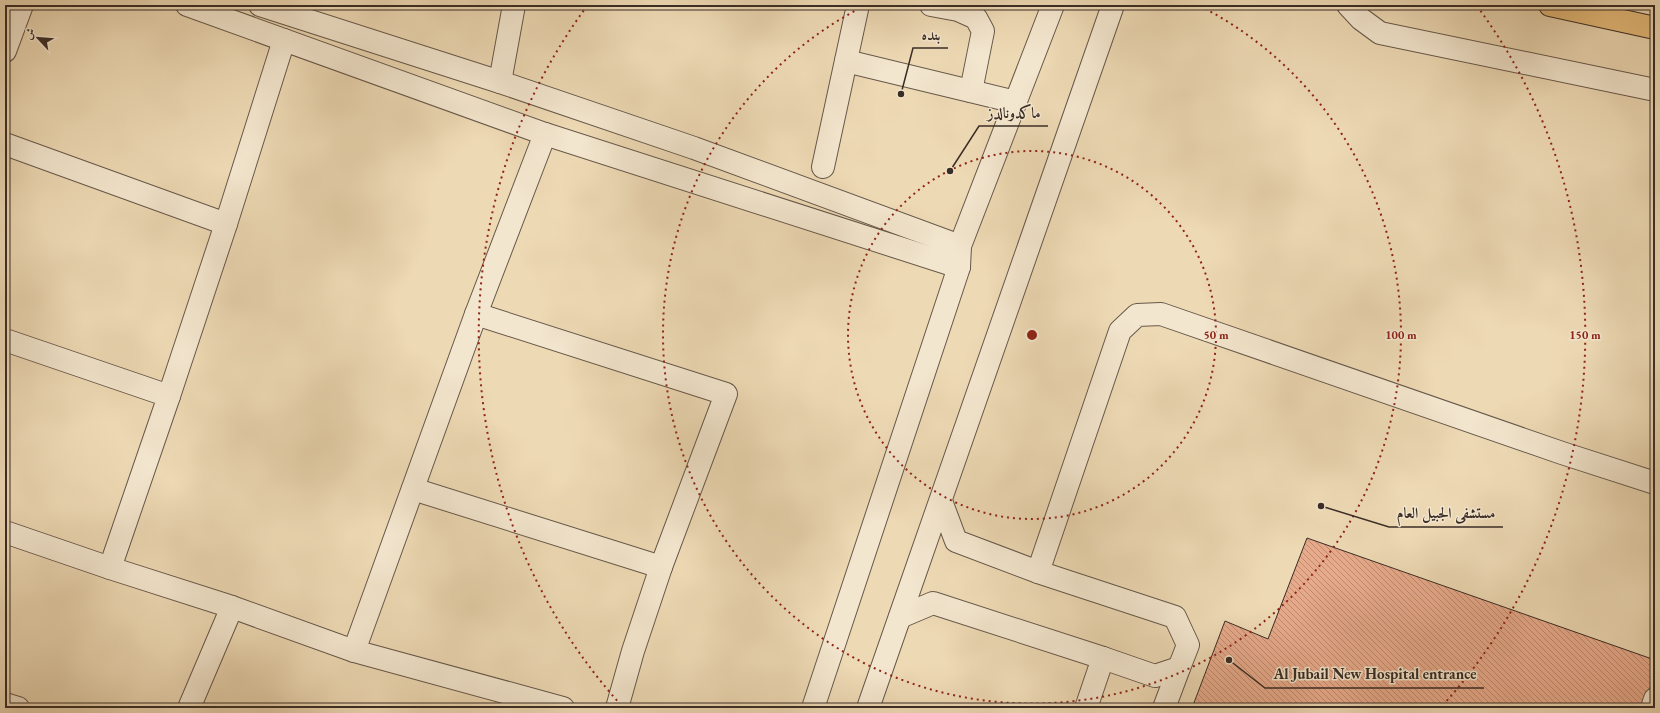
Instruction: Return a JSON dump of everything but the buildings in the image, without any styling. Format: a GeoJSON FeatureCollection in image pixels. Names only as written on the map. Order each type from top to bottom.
{"type":"FeatureCollection","features":[{"type":"Feature","properties":{"kind":"main road"},"geometry":{"type":"LineString","coordinates":[[1550,5],[1655,28]]}},
{"type":"Feature","properties":{"kind":"street"},"geometry":{"type":"LineString","coordinates":[[5,51],[22,5]]}},
{"type":"Feature","properties":{"kind":"street"},"geometry":{"type":"LineString","coordinates":[[187,5],[545,134],[959,267]]}},
{"type":"Feature","properties":{"kind":"street"},"geometry":{"type":"LineString","coordinates":[[260,5],[500,82],[694,148],[960,246]]}},
{"type":"Feature","properties":{"kind":"street"},"geometry":{"type":"LineString","coordinates":[[500,82],[514,5]]}},
{"type":"Feature","properties":{"kind":"street"},"geometry":{"type":"LineString","coordinates":[[823,167],[858,5]]}},
{"type":"Feature","properties":{"kind":"street"},"geometry":{"type":"LineString","coordinates":[[931,5],[958,10],[976,18],[983,31],[970,91]]}},
{"type":"Feature","properties":{"kind":"street"},"geometry":{"type":"LineString","coordinates":[[813,708],[959,267],[960,246],[1053,5]]}},
{"type":"Feature","properties":{"kind":"street"},"geometry":{"type":"LineString","coordinates":[[1348,5],[1361,19],[1380,33],[1655,90]]}},
{"type":"Feature","properties":{"kind":"street"},"geometry":{"type":"LineString","coordinates":[[868,708],[1114,7]]}},
{"type":"Feature","properties":{"kind":"street"},"geometry":{"type":"LineString","coordinates":[[110,568],[226,224],[284,40]]}},
{"type":"Feature","properties":{"kind":"street"},"geometry":{"type":"LineString","coordinates":[[846,61],[1016,102]]}},
{"type":"Feature","properties":{"kind":"street"},"geometry":{"type":"LineString","coordinates":[[354,652],[476,314],[545,134]]}},
{"type":"Feature","properties":{"kind":"street"},"geometry":{"type":"LineString","coordinates":[[5,144],[226,224]]}},
{"type":"Feature","properties":{"kind":"street"},"geometry":{"type":"LineString","coordinates":[[476,314],[726,394],[661,567],[633,651],[617,708]]}},
{"type":"Feature","properties":{"kind":"street"},"geometry":{"type":"LineString","coordinates":[[1038,572],[1120,332],[1137,315],[1161,314],[1562,453],[1655,483]]}},
{"type":"Feature","properties":{"kind":"street"},"geometry":{"type":"LineString","coordinates":[[5,340],[169,396]]}},
{"type":"Feature","properties":{"kind":"street"},"geometry":{"type":"LineString","coordinates":[[413,489],[661,567]]}},
{"type":"Feature","properties":{"kind":"street"},"geometry":{"type":"LineString","coordinates":[[941,501],[956,542],[1038,572],[1175,617],[1188,645],[1164,708]]}},
{"type":"Feature","properties":{"kind":"street"},"geometry":{"type":"LineString","coordinates":[[5,532],[110,568],[232,606],[354,652],[563,708]]}},
{"type":"Feature","properties":{"kind":"street"},"geometry":{"type":"LineString","coordinates":[[900,617],[933,603],[1154,676],[1179,668]]}},
{"type":"Feature","properties":{"kind":"street"},"geometry":{"type":"LineString","coordinates":[[189,708],[232,606]]}},
{"type":"Feature","properties":{"kind":"street"},"geometry":{"type":"LineString","coordinates":[[1086,708],[1103,658]]}},
{"type":"Feature","properties":{"kind":"street"},"geometry":{"type":"LineString","coordinates":[[1652,708],[1655,699]]}},
{"type":"Feature","properties":{"kind":"street"},"geometry":{"type":"LineString","coordinates":[[5,704],[18,708]]}},
{"type":"Feature","properties":{"kind":"place","name":"بنده"},"geometry":{"type":"Point","coordinates":[901,94]}},
{"type":"Feature","properties":{"kind":"place","name":"ماكدونالدز"},"geometry":{"type":"Point","coordinates":[950,171]}},
{"type":"Feature","properties":{"kind":"place","name":"مستشفى الجبيل العام"},"geometry":{"type":"Point","coordinates":[1321,506]}},
{"type":"Feature","properties":{"kind":"place","name":"Al Jubail New Hospital entrance"},"geometry":{"type":"Point","coordinates":[1229,660]}}]}
